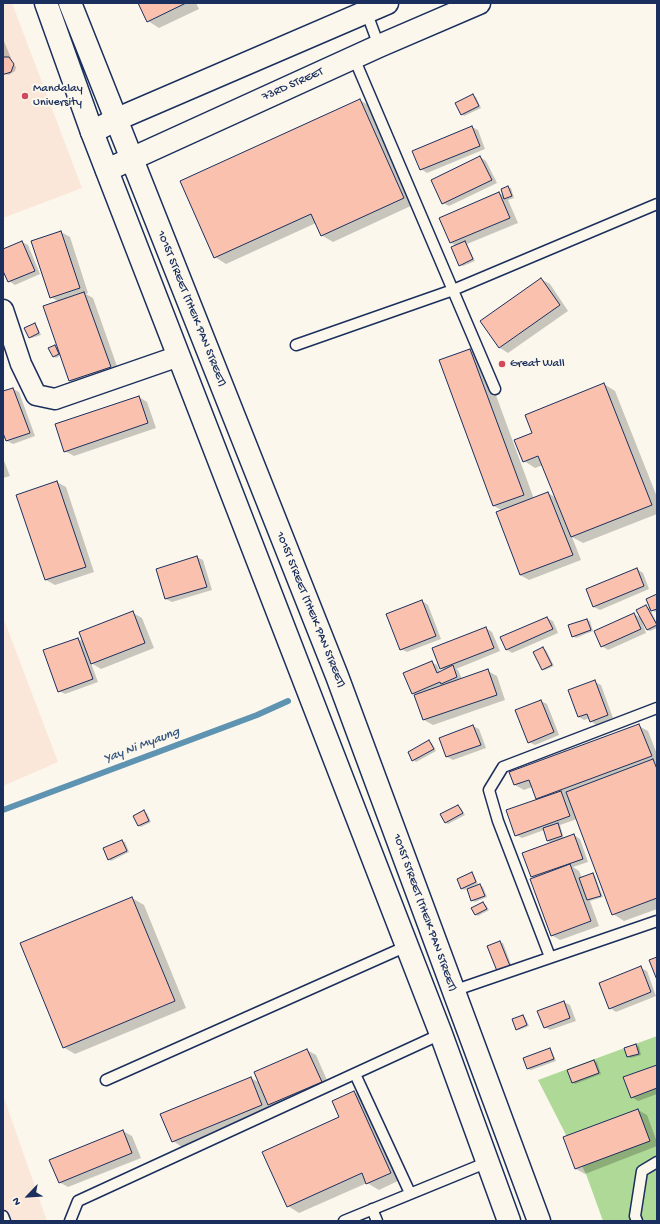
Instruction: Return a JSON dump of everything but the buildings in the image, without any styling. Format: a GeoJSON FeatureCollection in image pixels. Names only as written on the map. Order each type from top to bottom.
{"type":"FeatureCollection","features":[{"type":"Feature","properties":{"kind":"main road"},"geometry":{"type":"LineString","coordinates":[[46,3],[92,132],[108,170],[441,1034],[509,1221]]}},
{"type":"Feature","properties":{"kind":"main road","name":"101ST STREET (THEIK PAN STREET)"},"geometry":{"type":"LineString","coordinates":[[70,3],[115,120],[337,676],[539,1221]]}},
{"type":"Feature","properties":{"kind":"main road"},"geometry":{"type":"LineString","coordinates":[[92,132],[115,120],[364,8],[387,3]]}},
{"type":"Feature","properties":{"kind":"main road","name":"73RD STREET"},"geometry":{"type":"LineString","coordinates":[[108,170],[131,158],[379,46],[479,3]]}},
{"type":"Feature","properties":{"kind":"street"},"geometry":{"type":"LineString","coordinates":[[3,310],[21,364],[36,395],[54,400],[179,356]]}},
{"type":"Feature","properties":{"kind":"lane"},"geometry":{"type":"LineString","coordinates":[[364,8],[379,46]]}},
{"type":"Feature","properties":{"kind":"lane"},"geometry":{"type":"LineString","coordinates":[[354,58],[495,389]]}},
{"type":"Feature","properties":{"kind":"lane"},"geometry":{"type":"LineString","coordinates":[[296,344],[453,290],[657,204]]}},
{"type":"Feature","properties":{"kind":"lane"},"geometry":{"type":"LineString","coordinates":[[550,957],[498,821],[490,790],[503,767],[657,708]]}},
{"type":"Feature","properties":{"kind":"lane"},"geometry":{"type":"LineString","coordinates":[[453,991],[657,921]]}},
{"type":"Feature","properties":{"kind":"lane"},"geometry":{"type":"LineString","coordinates":[[106,1080],[407,946]]}},
{"type":"Feature","properties":{"kind":"lane"},"geometry":{"type":"LineString","coordinates":[[70,1221],[78,1201],[441,1034]]}},
{"type":"Feature","properties":{"kind":"lane"},"geometry":{"type":"LineString","coordinates":[[355,1074],[410,1193]]}},
{"type":"Feature","properties":{"kind":"lane"},"geometry":{"type":"LineString","coordinates":[[344,1221],[488,1162]]}},
{"type":"Feature","properties":{"kind":"lane"},"geometry":{"type":"LineString","coordinates":[[637,1221],[635,1216],[642,1171],[657,1162]]}},
{"type":"Feature","properties":{"kind":"lane"},"geometry":{"type":"LineString","coordinates":[[372,1209],[377,1221]]}},
{"type":"Feature","properties":{"kind":"lane"},"geometry":{"type":"LineString","coordinates":[[3,1216],[5,1221]]}},
{"type":"Feature","properties":{"kind":"shaded area","name":"Mandalay University"},"geometry":{"type":"Polygon","coordinates":[[[3,3],[12,3],[82,188],[3,218],[3,3]]]}},
{"type":"Feature","properties":{"kind":"shaded area"},"geometry":{"type":"Polygon","coordinates":[[[3,617],[58,762],[3,786],[3,617]]]}},
{"type":"Feature","properties":{"kind":"shaded area"},"geometry":{"type":"Polygon","coordinates":[[[3,1095],[47,1221],[3,1221],[3,1095]]]}},
{"type":"Feature","properties":{"kind":"green space"},"geometry":{"type":"Polygon","coordinates":[[[657,1036],[657,1221],[603,1221],[586,1174],[538,1080],[657,1036]]]}},
{"type":"Feature","properties":{"kind":"waterway","name":"Yay Ni Myaung"},"geometry":{"type":"LineString","coordinates":[[3,810],[257,715],[288,701]]}},
{"type":"Feature","properties":{"kind":"place","name":"Mandalay University"},"geometry":{"type":"Point","coordinates":[25,96]}},
{"type":"Feature","properties":{"kind":"place","name":"Great Wall"},"geometry":{"type":"Point","coordinates":[502,364]}}]}
